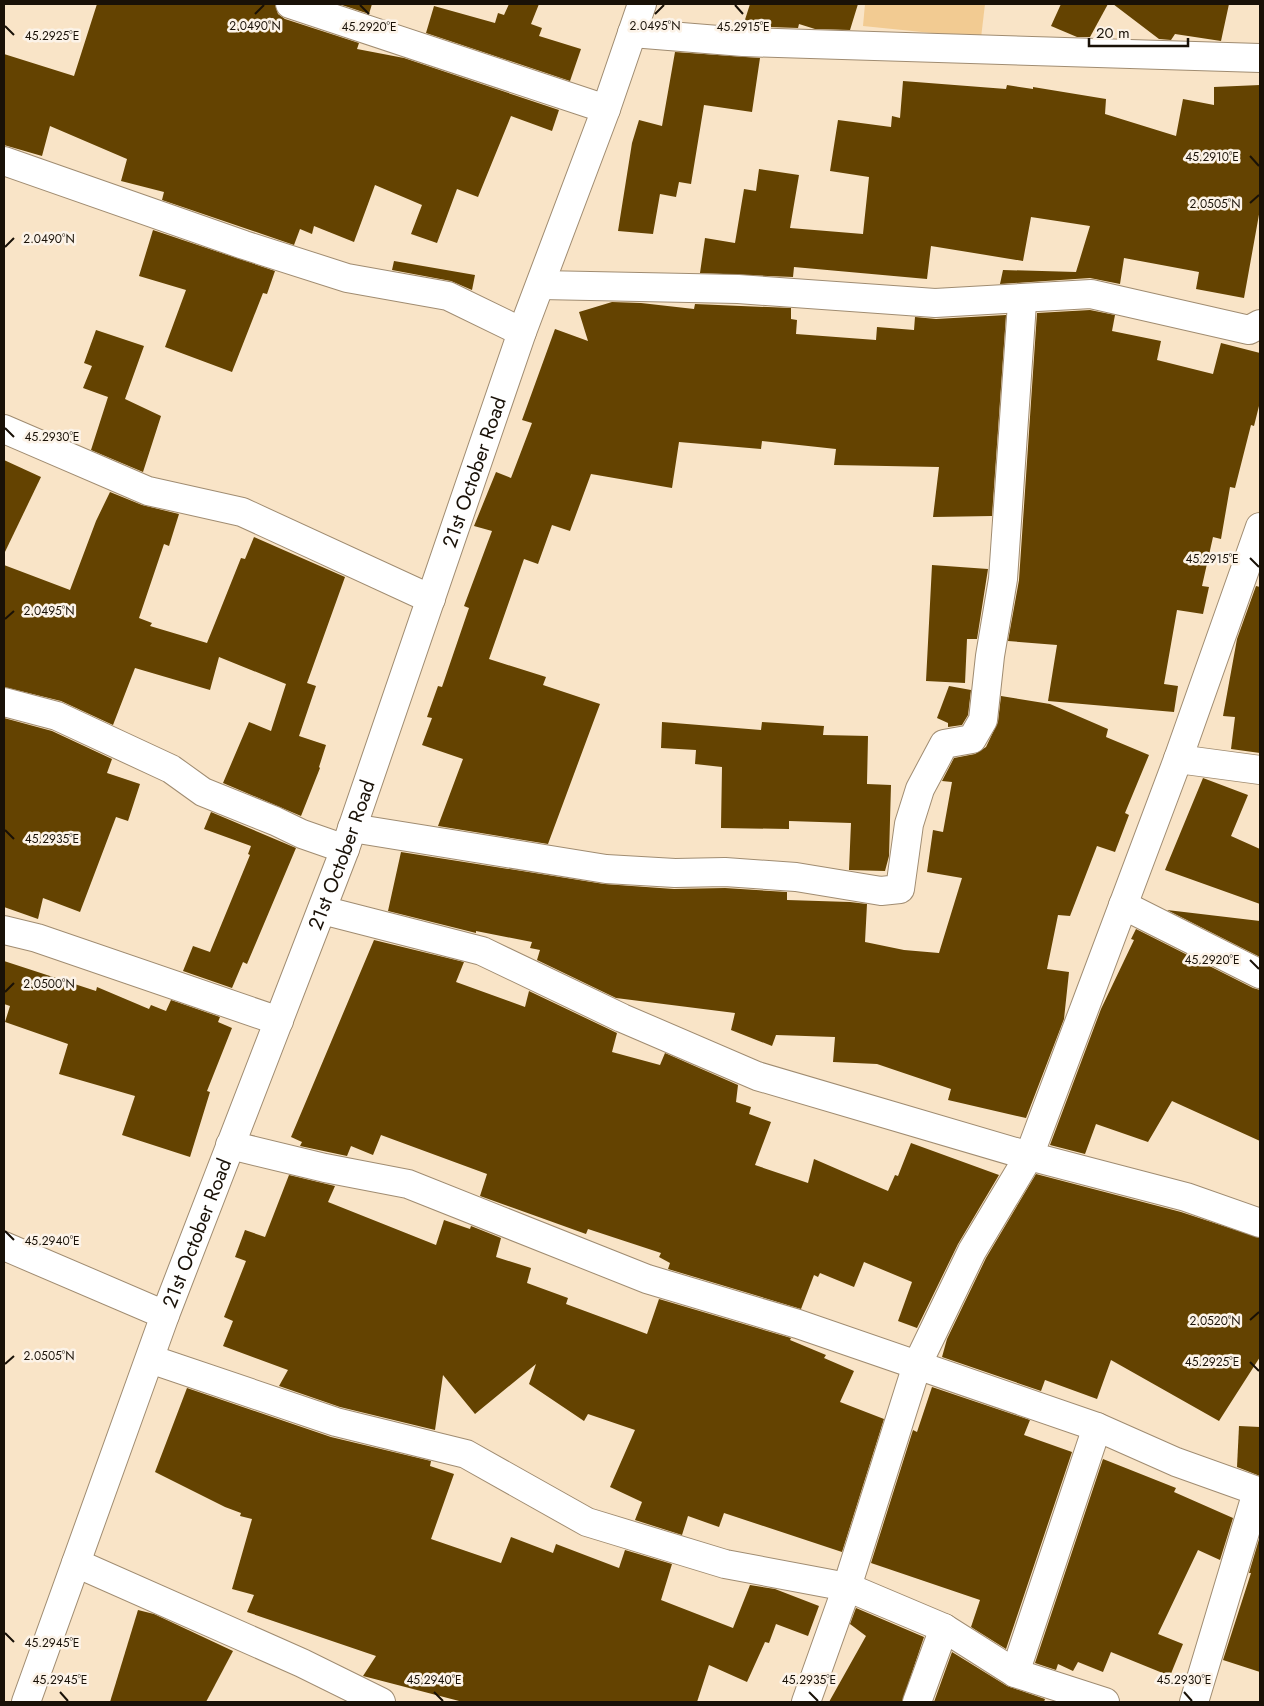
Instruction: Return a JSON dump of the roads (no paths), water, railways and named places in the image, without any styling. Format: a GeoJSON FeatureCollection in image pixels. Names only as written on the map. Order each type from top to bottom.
{"type":"FeatureCollection","features":[{"type":"Feature","properties":{"kind":"street"},"geometry":{"type":"LineString","coordinates":[[290,4],[606,109]]}},
{"type":"Feature","properties":{"kind":"street","name":"21st October Road"},"geometry":{"type":"LineString","coordinates":[[26,1702],[166,1315],[349,838],[522,332],[606,109],[642,4]]}},
{"type":"Feature","properties":{"kind":"street"},"geometry":{"type":"LineString","coordinates":[[632,33],[743,42],[1260,58]]}},
{"type":"Feature","properties":{"kind":"street"},"geometry":{"type":"LineString","coordinates":[[4,161],[348,278],[448,296],[522,332]]}},
{"type":"Feature","properties":{"kind":"street"},"geometry":{"type":"LineString","coordinates":[[541,285],[738,289],[934,303],[1091,294],[1248,330],[1260,324]]}},
{"type":"Feature","properties":{"kind":"street"},"geometry":{"type":"LineString","coordinates":[[4,702],[57,716],[171,769],[203,792],[302,834],[606,869],[675,873],[725,872],[796,878],[881,891],[900,889],[909,824],[920,789],[944,744],[972,739],[983,720],[990,656],[1003,580],[1022,303],[1024,298]]}},
{"type":"Feature","properties":{"kind":"street"},"geometry":{"type":"LineString","coordinates":[[4,429],[148,491],[242,512],[431,599]]}},
{"type":"Feature","properties":{"kind":"street"},"geometry":{"type":"LineString","coordinates":[[806,1702],[847,1587],[917,1365],[972,1251],[1028,1156],[1178,759],[1259,535]]}},
{"type":"Feature","properties":{"kind":"street"},"geometry":{"type":"LineString","coordinates":[[1178,759],[1260,770]]}},
{"type":"Feature","properties":{"kind":"street"},"geometry":{"type":"LineString","coordinates":[[1123,905],[1260,974]]}},
{"type":"Feature","properties":{"kind":"street"},"geometry":{"type":"LineString","coordinates":[[322,910],[482,950],[622,1018],[758,1076],[1028,1156],[1186,1197],[1260,1223]]}},
{"type":"Feature","properties":{"kind":"street"},"geometry":{"type":"LineString","coordinates":[[4,930],[37,938],[279,1021]]}},
{"type":"Feature","properties":{"kind":"street"},"geometry":{"type":"LineString","coordinates":[[230,1145],[408,1184],[647,1278],[798,1324],[1097,1427],[1176,1462],[1258,1492],[1194,1702]]}},
{"type":"Feature","properties":{"kind":"street"},"geometry":{"type":"LineString","coordinates":[[4,1246],[166,1315]]}},
{"type":"Feature","properties":{"kind":"street"},"geometry":{"type":"LineString","coordinates":[[150,1358],[336,1422],[466,1454],[588,1522],[726,1564],[847,1587],[944,1628],[1016,1673],[1105,1702]]}},
{"type":"Feature","properties":{"kind":"street"},"geometry":{"type":"LineString","coordinates":[[1016,1673],[1097,1427]]}},
{"type":"Feature","properties":{"kind":"street"},"geometry":{"type":"LineString","coordinates":[[76,1563],[302,1663],[381,1702]]}},
{"type":"Feature","properties":{"kind":"street"},"geometry":{"type":"LineString","coordinates":[[917,1702],[944,1628]]}}]}
